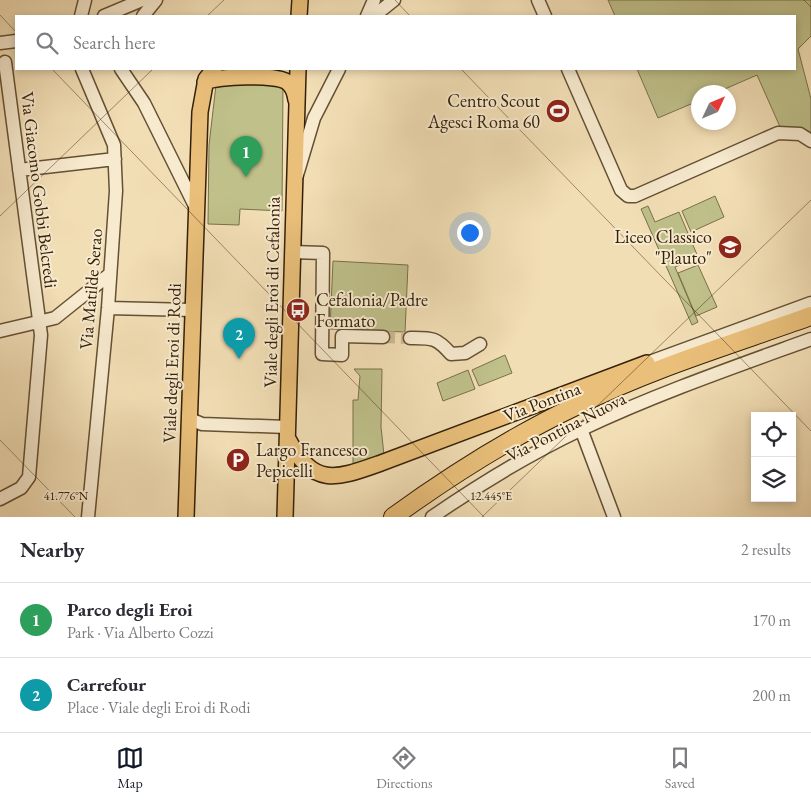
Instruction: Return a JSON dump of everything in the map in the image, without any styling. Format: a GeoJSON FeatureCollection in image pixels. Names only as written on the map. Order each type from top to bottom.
{"type":"FeatureCollection","features":[{"type":"Feature","properties":{"kind":"highway"},"geometry":{"type":"LineString","coordinates":[[727,352],[811,316]]}},
{"type":"Feature","properties":{"kind":"highway"},"geometry":{"type":"LineString","coordinates":[[647,362],[727,352],[811,328]]}},
{"type":"Feature","properties":{"kind":"highway","name":"Via Pontina Nuova"},"geometry":{"type":"LineString","coordinates":[[393,517],[463,469],[577,405],[636,379],[727,352]]}},
{"type":"Feature","properties":{"kind":"highway","name":"Via Pontina Nuova"},"geometry":{"type":"LineString","coordinates":[[412,517],[465,481],[582,415],[727,352]]}},
{"type":"Feature","properties":{"kind":"main road"},"geometry":{"type":"LineString","coordinates":[[299,15],[300,0]]}},
{"type":"Feature","properties":{"kind":"main road"},"geometry":{"type":"LineString","coordinates":[[205,82],[213,70]]}},
{"type":"Feature","properties":{"kind":"main road","name":"Viale degli Eroi di Cefalonia"},"geometry":{"type":"LineString","coordinates":[[284,517],[298,70]]}},
{"type":"Feature","properties":{"kind":"main road"},"geometry":{"type":"LineString","coordinates":[[205,82],[220,77],[280,79],[286,81],[292,88],[297,104]]}},
{"type":"Feature","properties":{"kind":"main road","name":"Viale degli Eroi di Rodi"},"geometry":{"type":"LineString","coordinates":[[185,515],[200,112],[205,82]]}},
{"type":"Feature","properties":{"kind":"main road","name":"Via Pontina"},"geometry":{"type":"LineString","coordinates":[[287,432],[295,452],[312,470],[322,475],[338,477],[381,463],[647,362]]}},
{"type":"Feature","properties":{"kind":"street"},"geometry":{"type":"LineString","coordinates":[[81,15],[85,0]]}},
{"type":"Feature","properties":{"kind":"street"},"geometry":{"type":"LineString","coordinates":[[104,15],[118,0]]}},
{"type":"Feature","properties":{"kind":"street"},"geometry":{"type":"LineString","coordinates":[[105,15],[142,0]]}},
{"type":"Feature","properties":{"kind":"street"},"geometry":{"type":"LineString","coordinates":[[143,15],[156,0]]}},
{"type":"Feature","properties":{"kind":"street"},"geometry":{"type":"LineString","coordinates":[[367,15],[374,0]]}},
{"type":"Feature","properties":{"kind":"street"},"geometry":{"type":"LineString","coordinates":[[375,15],[394,0]]}},
{"type":"Feature","properties":{"kind":"street"},"geometry":{"type":"LineString","coordinates":[[538,0],[545,15]]}},
{"type":"Feature","properties":{"kind":"street"},"geometry":{"type":"LineString","coordinates":[[0,42],[15,41]]}},
{"type":"Feature","properties":{"kind":"street","name":"Via Giacomo Gobbi Belcredi"},"geometry":{"type":"LineString","coordinates":[[0,499],[21,488],[30,477],[41,340],[18,170],[7,62]]}},
{"type":"Feature","properties":{"kind":"street","name":"Via Matilde Serao"},"geometry":{"type":"LineString","coordinates":[[82,70],[112,140],[115,159],[116,196],[108,308],[88,517]]}},
{"type":"Feature","properties":{"kind":"street"},"geometry":{"type":"LineString","coordinates":[[122,70],[144,103],[197,210]]}},
{"type":"Feature","properties":{"kind":"street"},"geometry":{"type":"LineString","coordinates":[[133,70],[144,103]]}},
{"type":"Feature","properties":{"kind":"street"},"geometry":{"type":"LineString","coordinates":[[294,186],[314,118],[338,70]]}},
{"type":"Feature","properties":{"kind":"street"},"geometry":{"type":"LineString","coordinates":[[568,70],[621,190],[628,196],[635,196],[778,133],[800,134],[811,141]]}},
{"type":"Feature","properties":{"kind":"street"},"geometry":{"type":"LineString","coordinates":[[18,170],[115,159]]}},
{"type":"Feature","properties":{"kind":"street"},"geometry":{"type":"LineString","coordinates":[[292,252],[323,253],[322,354],[342,355],[342,336],[383,337]]}},
{"type":"Feature","properties":{"kind":"street"},"geometry":{"type":"LineString","coordinates":[[0,332],[60,315],[91,287],[110,274]]}},
{"type":"Feature","properties":{"kind":"street","name":"Via Pontina"},"geometry":{"type":"LineString","coordinates":[[647,362],[811,303]]}},
{"type":"Feature","properties":{"kind":"street"},"geometry":{"type":"LineString","coordinates":[[108,308],[192,310]]}},
{"type":"Feature","properties":{"kind":"street"},"geometry":{"type":"LineString","coordinates":[[410,338],[434,338],[441,342],[451,354],[465,353],[480,344]]}},
{"type":"Feature","properties":{"kind":"street"},"geometry":{"type":"LineString","coordinates":[[432,517],[504,471],[581,430],[660,395],[811,339]]}},
{"type":"Feature","properties":{"kind":"street"},"geometry":{"type":"LineString","coordinates":[[190,419],[202,424],[287,432]]}},
{"type":"Feature","properties":{"kind":"street"},"geometry":{"type":"LineString","coordinates":[[581,430],[614,517]]}},
{"type":"Feature","properties":{"kind":"green space"},"geometry":{"type":"Polygon","coordinates":[[[608,0],[811,0],[811,36],[798,49],[811,99],[811,134],[802,128],[781,129],[757,75],[734,85],[691,85],[691,104],[658,118],[637,70],[796,70],[796,15],[615,15],[608,0]]]}},
{"type":"Feature","properties":{"kind":"green space"},"geometry":{"type":"Polygon","coordinates":[[[222,83],[283,85],[282,211],[240,209],[239,225],[208,224],[209,145],[216,85],[222,83]]]}},
{"type":"Feature","properties":{"kind":"green space"},"geometry":{"type":"Polygon","coordinates":[[[715,196],[724,217],[691,232],[682,211],[715,196]]]}},
{"type":"Feature","properties":{"kind":"green space"},"geometry":{"type":"Polygon","coordinates":[[[648,206],[655,222],[679,212],[698,257],[675,267],[698,322],[692,325],[641,209],[648,206]]]}},
{"type":"Feature","properties":{"kind":"green space"},"geometry":{"type":"Polygon","coordinates":[[[333,261],[408,265],[405,332],[330,329],[333,261]]]}},
{"type":"Feature","properties":{"kind":"green space"},"geometry":{"type":"Polygon","coordinates":[[[698,265],[717,307],[696,316],[678,273],[698,265]]]}},
{"type":"Feature","properties":{"kind":"green space"},"geometry":{"type":"Polygon","coordinates":[[[505,355],[512,373],[479,386],[472,370],[505,355]]]}},
{"type":"Feature","properties":{"kind":"green space"},"geometry":{"type":"Polygon","coordinates":[[[354,369],[382,369],[381,427],[384,455],[353,465],[353,400],[358,400],[360,376],[354,369]]]}},
{"type":"Feature","properties":{"kind":"green space"},"geometry":{"type":"Polygon","coordinates":[[[468,370],[475,389],[443,401],[437,383],[468,370]]]}},
{"type":"Feature","properties":{"kind":"tunnel"},"geometry":{"type":"LineString","coordinates":[[383,337],[410,338]]}},
{"type":"Feature","properties":{"kind":"place","name":"Centro Scout Agesci Roma 60"},"geometry":{"type":"Point","coordinates":[558,111]}},
{"type":"Feature","properties":{"kind":"place","name":"Parco degli Eroi"},"geometry":{"type":"Point","coordinates":[246,177]}},
{"type":"Feature","properties":{"kind":"place","name":"Liceo Classico \"Plauto\""},"geometry":{"type":"Point","coordinates":[730,247]}},
{"type":"Feature","properties":{"kind":"place","name":"Cefalonia/Padre Formato"},"geometry":{"type":"Point","coordinates":[298,310]}},
{"type":"Feature","properties":{"kind":"place","name":"Carrefour"},"geometry":{"type":"Point","coordinates":[239,359]}},
{"type":"Feature","properties":{"kind":"place","name":"Largo Francesco Pepicelli"},"geometry":{"type":"Point","coordinates":[238,460]}}]}
